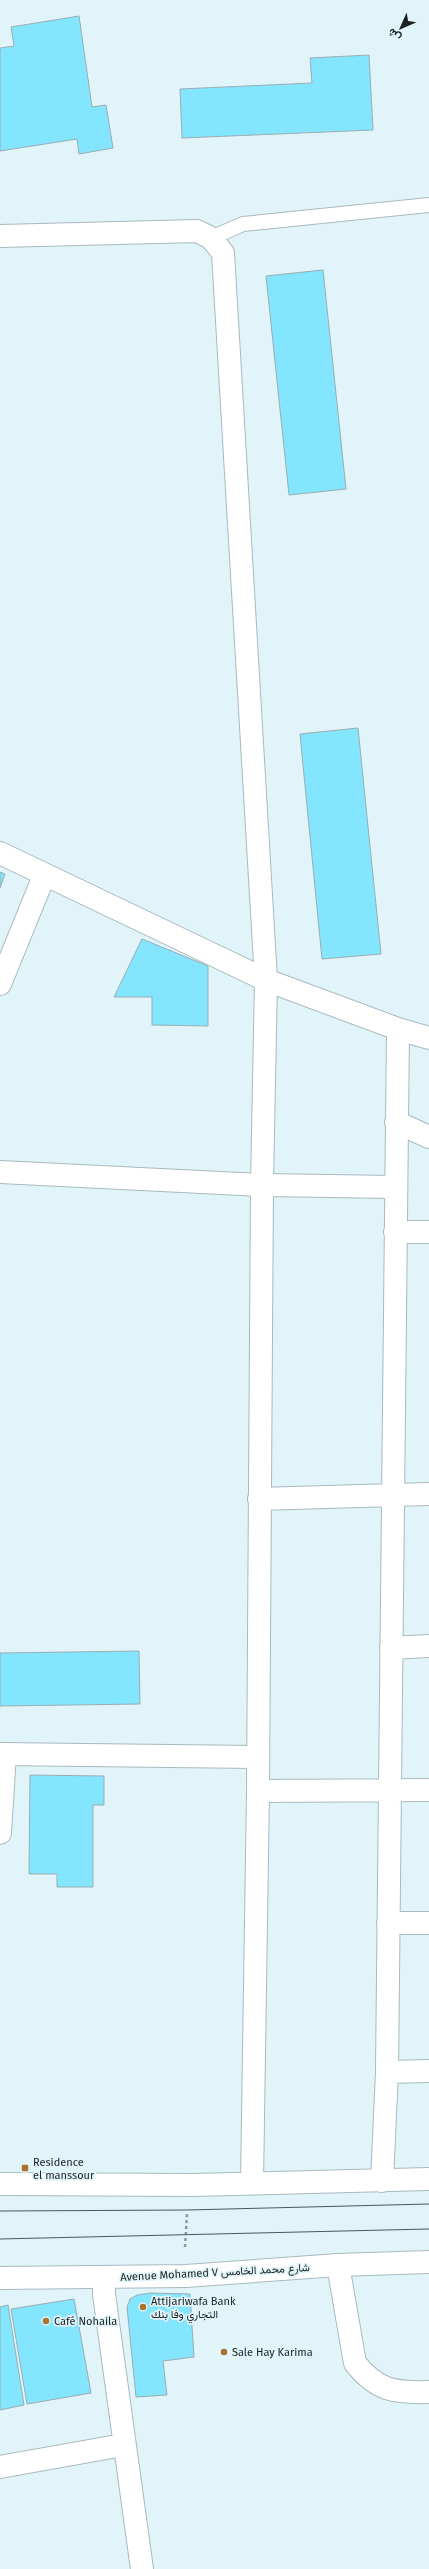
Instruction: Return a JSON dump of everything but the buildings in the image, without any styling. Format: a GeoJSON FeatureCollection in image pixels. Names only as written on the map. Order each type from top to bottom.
{"type":"FeatureCollection","features":[{"type":"Feature","properties":{"kind":"street"},"geometry":{"type":"LineString","coordinates":[[0,236],[197,231],[211,238],[223,253],[266,980],[262,1185],[257,1757],[258,1791],[252,2183]]}},
{"type":"Feature","properties":{"kind":"street"},"geometry":{"type":"LineString","coordinates":[[0,853],[44,876],[266,980],[398,1029],[429,1038]]}},
{"type":"Feature","properties":{"kind":"street"},"geometry":{"type":"LineString","coordinates":[[0,984],[44,876]]}},
{"type":"Feature","properties":{"kind":"street"},"geometry":{"type":"LineString","coordinates":[[382,2181],[387,2072],[395,1187],[398,1029]]}},
{"type":"Feature","properties":{"kind":"street"},"geometry":{"type":"LineString","coordinates":[[396,1122],[429,1136]]}},
{"type":"Feature","properties":{"kind":"street"},"geometry":{"type":"LineString","coordinates":[[0,1172],[262,1185],[395,1187]]}},
{"type":"Feature","properties":{"kind":"street"},"geometry":{"type":"LineString","coordinates":[[395,1232],[429,1232]]}},
{"type":"Feature","properties":{"kind":"street"},"geometry":{"type":"LineString","coordinates":[[259,1499],[429,1494]]}},
{"type":"Feature","properties":{"kind":"street"},"geometry":{"type":"LineString","coordinates":[[391,1648],[429,1646]]}},
{"type":"Feature","properties":{"kind":"street"},"geometry":{"type":"LineString","coordinates":[[0,1833],[2,1754],[257,1757]]}},
{"type":"Feature","properties":{"kind":"street"},"geometry":{"type":"LineString","coordinates":[[258,1791],[429,1790]]}},
{"type":"Feature","properties":{"kind":"street"},"geometry":{"type":"LineString","coordinates":[[388,1922],[429,1923]]}},
{"type":"Feature","properties":{"kind":"street"},"geometry":{"type":"LineString","coordinates":[[387,2072],[429,2071]]}},
{"type":"Feature","properties":{"kind":"street"},"geometry":{"type":"LineString","coordinates":[[0,2184],[192,2185],[429,2179]]}},
{"type":"Feature","properties":{"kind":"street","name":"Avenue Mohamed V شارع محمد الخامس"},"geometry":{"type":"LineString","coordinates":[[0,2278],[186,2276],[338,2265],[429,2262]]}},
{"type":"Feature","properties":{"kind":"street"},"geometry":{"type":"LineString","coordinates":[[338,2265],[354,2363],[364,2375],[385,2388],[403,2392],[429,2392]]}},
{"type":"Feature","properties":{"kind":"street"},"geometry":{"type":"LineString","coordinates":[[104,2278],[104,2294],[123,2445],[142,2569]]}},
{"type":"Feature","properties":{"kind":"street"},"geometry":{"type":"LineString","coordinates":[[0,2468],[123,2445]]}},
{"type":"Feature","properties":{"kind":"lane"},"geometry":{"type":"LineString","coordinates":[[211,238],[243,224],[429,205]]}},
{"type":"Feature","properties":{"kind":"path"},"geometry":{"type":"LineString","coordinates":[[186,2276],[187,2210],[192,2185]]}},
{"type":"Feature","properties":{"kind":"tram line"},"geometry":{"type":"LineString","coordinates":[[0,2211],[187,2210],[429,2204]]}},
{"type":"Feature","properties":{"kind":"tram line"},"geometry":{"type":"LineString","coordinates":[[0,2239],[429,2229]]}},
{"type":"Feature","properties":{"kind":"place","name":"Residence el manssour"},"geometry":{"type":"Point","coordinates":[25,2168]}},
{"type":"Feature","properties":{"kind":"place","name":"Attijariwafa Bank التجاري وفا بنك"},"geometry":{"type":"Point","coordinates":[143,2307]}},
{"type":"Feature","properties":{"kind":"place","name":"Café Nohaila"},"geometry":{"type":"Point","coordinates":[46,2321]}},
{"type":"Feature","properties":{"kind":"place","name":"Sale Hay Karima"},"geometry":{"type":"Point","coordinates":[224,2352]}}]}
